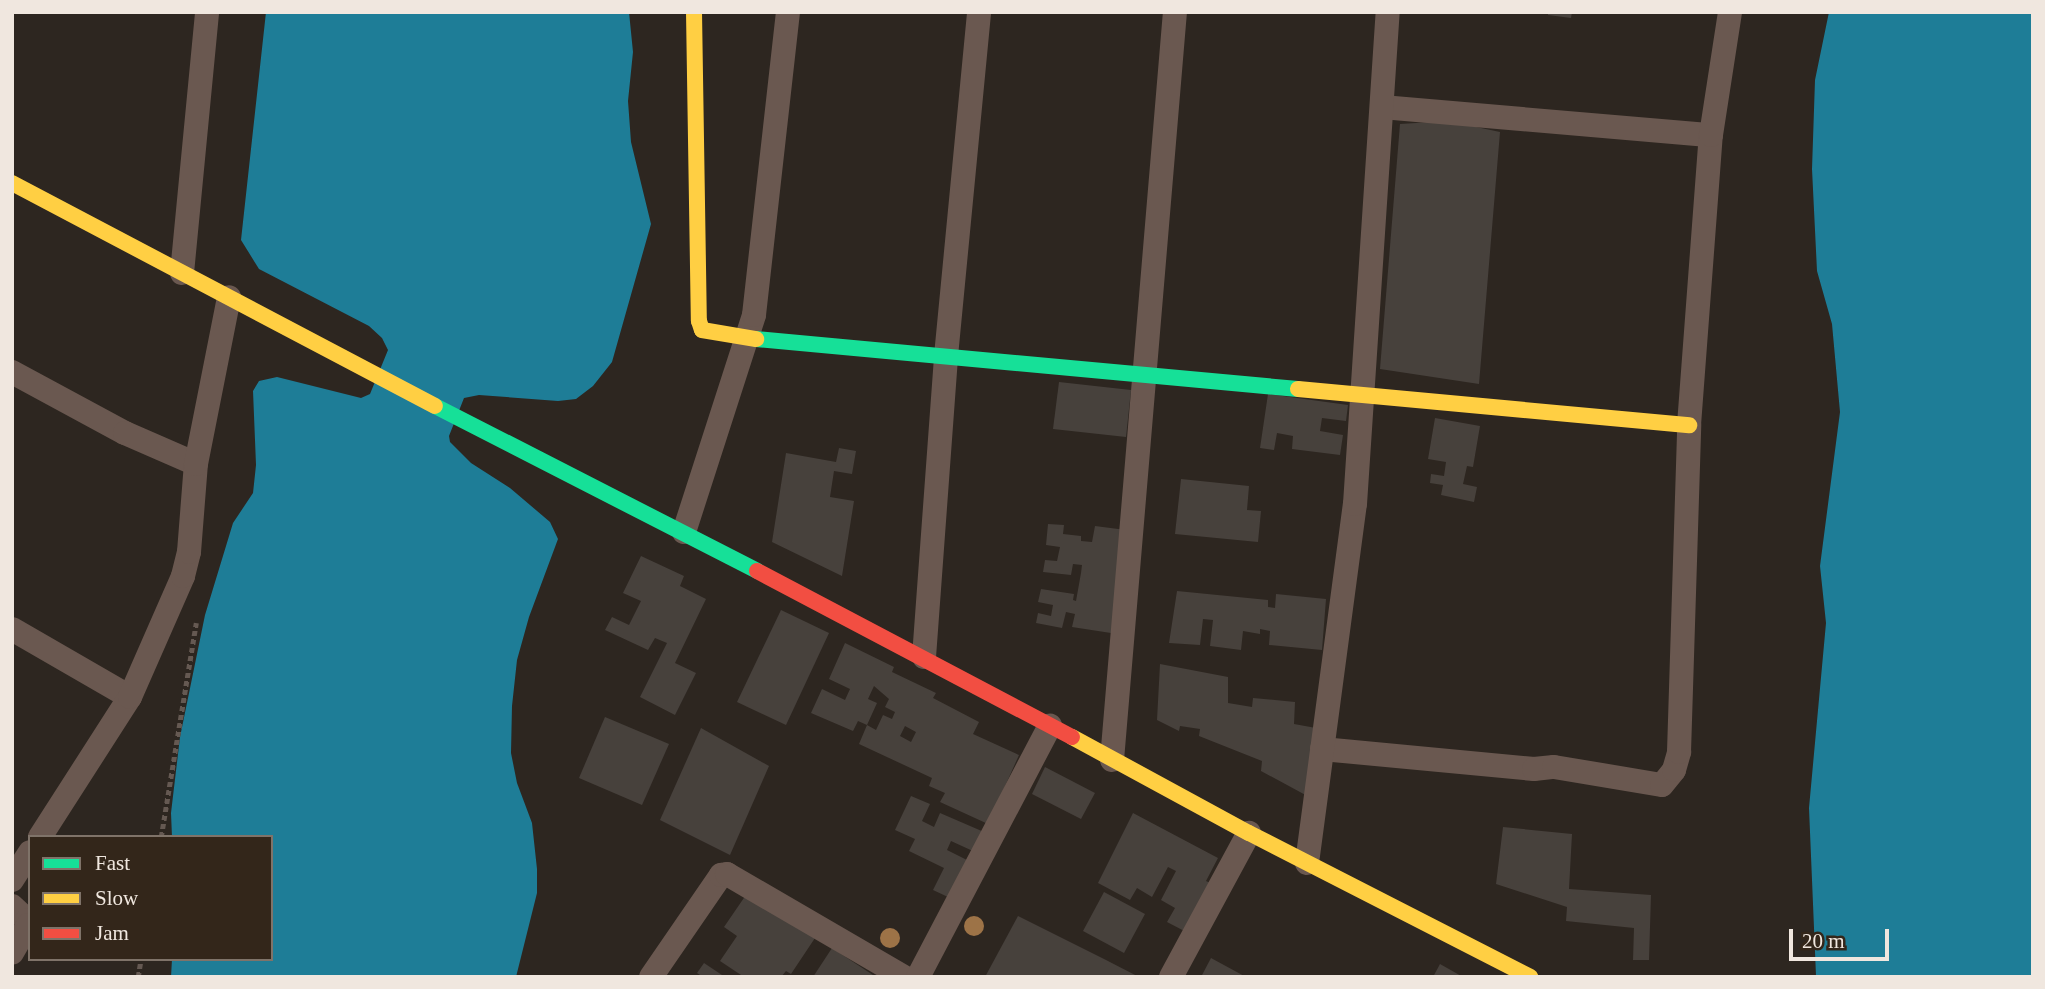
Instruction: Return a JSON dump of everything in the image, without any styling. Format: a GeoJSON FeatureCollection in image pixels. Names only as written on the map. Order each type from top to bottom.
{"type":"FeatureCollection","features":[{"type":"Feature","properties":{"kind":"street"},"geometry":{"type":"LineString","coordinates":[[182,273],[207,12]]}},
{"type":"Feature","properties":{"kind":"street"},"geometry":{"type":"LineString","coordinates":[[694,12],[699,326],[702,330],[749,338],[1689,425]]}},
{"type":"Feature","properties":{"kind":"street"},"geometry":{"type":"LineString","coordinates":[[684,532],[749,338],[759,286],[788,12]]}},
{"type":"Feature","properties":{"kind":"street"},"geometry":{"type":"LineString","coordinates":[[924,657],[946,356],[979,12]]}},
{"type":"Feature","properties":{"kind":"street"},"geometry":{"type":"LineString","coordinates":[[1112,761],[1175,12]]}},
{"type":"Feature","properties":{"kind":"street"},"geometry":{"type":"LineString","coordinates":[[1307,863],[1355,504],[1388,12]]}},
{"type":"Feature","properties":{"kind":"street"},"geometry":{"type":"LineString","coordinates":[[1322,749],[1534,769],[1554,767],[1662,785],[1668,780],[1679,752],[1689,425],[1711,135],[1730,12]]}},
{"type":"Feature","properties":{"kind":"street"},"geometry":{"type":"LineString","coordinates":[[1382,107],[1711,135]]}},
{"type":"Feature","properties":{"kind":"street"},"geometry":{"type":"LineString","coordinates":[[12,183],[461,420],[924,657],[1112,761],[1530,977]]}},
{"type":"Feature","properties":{"kind":"street"},"geometry":{"type":"LineString","coordinates":[[41,835],[130,697],[184,576],[196,464],[229,297]]}},
{"type":"Feature","properties":{"kind":"street"},"geometry":{"type":"LineString","coordinates":[[12,372],[125,433],[196,464]]}},
{"type":"Feature","properties":{"kind":"street"},"geometry":{"type":"LineString","coordinates":[[12,629],[130,697]]}},
{"type":"Feature","properties":{"kind":"street"},"geometry":{"type":"LineString","coordinates":[[918,977],[1050,726]]}},
{"type":"Feature","properties":{"kind":"street"},"geometry":{"type":"LineString","coordinates":[[1171,977],[1249,833]]}},
{"type":"Feature","properties":{"kind":"street"},"geometry":{"type":"LineString","coordinates":[[12,880],[28,855]]}},
{"type":"Feature","properties":{"kind":"street"},"geometry":{"type":"LineString","coordinates":[[651,977],[721,875],[727,873],[904,977]]}},
{"type":"Feature","properties":{"kind":"street"},"geometry":{"type":"LineString","coordinates":[[12,906],[27,920],[28,925],[12,954]]}},
{"type":"Feature","properties":{"kind":"water"},"geometry":{"type":"Polygon","coordinates":[[[266,12],[629,12],[633,52],[628,101],[631,142],[651,224],[612,362],[593,386],[576,399],[558,401],[479,395],[464,398],[449,436],[450,442],[471,463],[510,488],[550,522],[558,539],[529,617],[517,660],[512,706],[511,753],[517,783],[532,823],[537,869],[537,893],[516,977],[171,977],[172,961],[273,961],[273,835],[172,835],[171,813],[180,737],[205,615],[233,523],[253,493],[256,465],[253,391],[259,381],[277,377],[361,398],[370,394],[388,350],[382,338],[369,326],[259,269],[241,240],[266,12]]]}},
{"type":"Feature","properties":{"kind":"water"},"geometry":{"type":"Polygon","coordinates":[[[1829,12],[2033,12],[2033,977],[1816,976],[1809,808],[1826,623],[1820,566],[1840,412],[1832,324],[1817,271],[1812,169],[1815,80],[1829,12]]]}},
{"type":"Feature","properties":{"kind":"building"},"geometry":{"type":"Polygon","coordinates":[[[1548,12],[1572,12],[1571,18],[1548,15],[1548,12]]]}},
{"type":"Feature","properties":{"kind":"building"},"geometry":{"type":"Polygon","coordinates":[[[1448,121],[1500,132],[1479,384],[1380,369],[1400,124],[1448,121]]]}},
{"type":"Feature","properties":{"kind":"building"},"geometry":{"type":"Polygon","coordinates":[[[1059,382],[1131,390],[1126,437],[1053,429],[1059,382]]]}},
{"type":"Feature","properties":{"kind":"building"},"geometry":{"type":"Polygon","coordinates":[[[1268,394],[1348,405],[1346,421],[1322,418],[1320,431],[1343,435],[1340,455],[1292,449],[1293,436],[1277,433],[1274,450],[1260,448],[1268,394]]]}},
{"type":"Feature","properties":{"kind":"building"},"geometry":{"type":"Polygon","coordinates":[[[1435,418],[1480,426],[1473,467],[1467,466],[1463,484],[1477,487],[1474,502],[1441,495],[1443,485],[1430,483],[1431,474],[1444,476],[1446,462],[1428,459],[1435,418]]]}},
{"type":"Feature","properties":{"kind":"building"},"geometry":{"type":"Polygon","coordinates":[[[839,448],[856,451],[852,474],[834,471],[830,497],[854,501],[842,576],[772,542],[786,453],[836,462],[839,448]]]}},
{"type":"Feature","properties":{"kind":"building"},"geometry":{"type":"Polygon","coordinates":[[[1181,479],[1249,486],[1247,510],[1261,511],[1258,542],[1175,534],[1181,479]]]}},
{"type":"Feature","properties":{"kind":"building"},"geometry":{"type":"Polygon","coordinates":[[[1048,524],[1064,525],[1063,534],[1081,536],[1081,541],[1092,542],[1095,526],[1126,530],[1111,633],[1072,627],[1075,614],[1066,612],[1062,628],[1036,623],[1038,613],[1051,616],[1053,605],[1038,602],[1041,589],[1074,594],[1073,600],[1076,601],[1082,565],[1073,564],[1071,575],[1043,572],[1045,560],[1057,561],[1060,547],[1046,545],[1048,524]]]}},
{"type":"Feature","properties":{"kind":"building"},"geometry":{"type":"Polygon","coordinates":[[[641,556],[684,576],[680,586],[706,599],[675,663],[696,673],[675,715],[640,697],[667,643],[655,638],[648,650],[605,630],[612,617],[629,625],[641,601],[623,593],[641,556]]]}},
{"type":"Feature","properties":{"kind":"building"},"geometry":{"type":"Polygon","coordinates":[[[1177,591],[1268,600],[1268,607],[1275,608],[1276,594],[1326,599],[1322,650],[1269,645],[1270,631],[1260,629],[1260,634],[1243,631],[1241,650],[1210,646],[1213,620],[1203,619],[1200,645],[1169,643],[1177,591]]]}},
{"type":"Feature","properties":{"kind":"building"},"geometry":{"type":"Polygon","coordinates":[[[781,610],[829,633],[786,725],[737,702],[781,610]]]}},
{"type":"Feature","properties":{"kind":"building"},"geometry":{"type":"Polygon","coordinates":[[[845,643],[894,667],[892,672],[936,693],[933,698],[979,722],[973,734],[1019,755],[988,824],[940,802],[945,793],[929,786],[932,778],[859,744],[867,725],[858,721],[853,731],[811,713],[822,689],[845,700],[850,689],[829,679],[845,643]],[[874,686],[868,699],[877,703],[867,725],[876,730],[883,715],[892,719],[895,712],[885,707],[889,699],[874,686]],[[905,726],[900,736],[911,742],[916,732],[905,726]]]}},
{"type":"Feature","properties":{"kind":"building"},"geometry":{"type":"Polygon","coordinates":[[[1160,664],[1228,677],[1228,703],[1252,707],[1253,698],[1295,702],[1294,724],[1316,728],[1311,798],[1261,771],[1262,761],[1199,736],[1200,729],[1180,726],[1179,731],[1157,720],[1160,664]]]}},
{"type":"Feature","properties":{"kind":"building"},"geometry":{"type":"Polygon","coordinates":[[[605,717],[669,744],[642,805],[579,778],[605,717]]]}},
{"type":"Feature","properties":{"kind":"building"},"geometry":{"type":"Polygon","coordinates":[[[701,728],[769,766],[730,855],[660,820],[701,728]]]}},
{"type":"Feature","properties":{"kind":"building"},"geometry":{"type":"Polygon","coordinates":[[[1045,767],[1095,793],[1081,819],[1032,794],[1045,767]]]}},
{"type":"Feature","properties":{"kind":"building"},"geometry":{"type":"Polygon","coordinates":[[[911,796],[930,804],[922,821],[934,827],[940,813],[984,832],[975,852],[951,841],[947,850],[967,860],[948,897],[933,890],[944,868],[909,851],[915,839],[895,830],[911,796]]]}},
{"type":"Feature","properties":{"kind":"building"},"geometry":{"type":"Polygon","coordinates":[[[1133,813],[1218,858],[1206,881],[1217,886],[1192,935],[1167,922],[1175,908],[1161,900],[1176,871],[1168,867],[1152,897],[1137,888],[1130,900],[1098,883],[1133,813]]]}},
{"type":"Feature","properties":{"kind":"building"},"geometry":{"type":"Polygon","coordinates":[[[1503,827],[1572,834],[1569,889],[1651,895],[1649,960],[1633,960],[1634,928],[1566,921],[1567,907],[1496,884],[1503,827]]]}},
{"type":"Feature","properties":{"kind":"building"},"geometry":{"type":"Polygon","coordinates":[[[748,892],[817,935],[791,974],[786,971],[781,977],[744,977],[720,961],[737,936],[724,927],[748,892]]]}},
{"type":"Feature","properties":{"kind":"building"},"geometry":{"type":"Polygon","coordinates":[[[1104,892],[1145,914],[1124,953],[1083,931],[1104,892]]]}},
{"type":"Feature","properties":{"kind":"building"},"geometry":{"type":"Polygon","coordinates":[[[1018,916],[1106,960],[1139,977],[985,977],[1018,916]]]}},
{"type":"Feature","properties":{"kind":"building"},"geometry":{"type":"Polygon","coordinates":[[[832,948],[876,977],[813,977],[832,948]]]}},
{"type":"Feature","properties":{"kind":"building"},"geometry":{"type":"Polygon","coordinates":[[[1211,958],[1246,977],[1201,977],[1211,958]]]}},
{"type":"Feature","properties":{"kind":"building"},"geometry":{"type":"Polygon","coordinates":[[[704,963],[725,977],[703,977],[697,973],[704,963]]]}},
{"type":"Feature","properties":{"kind":"building"},"geometry":{"type":"Polygon","coordinates":[[[1440,964],[1463,977],[1433,977],[1440,964]]]}},
{"type":"Feature","properties":{"kind":"traffic: fast"},"geometry":{"type":"LineString","coordinates":[[756,339],[1298,389]]}},
{"type":"Feature","properties":{"kind":"traffic: fast"},"geometry":{"type":"LineString","coordinates":[[435,406],[757,571]]}},
{"type":"Feature","properties":{"kind":"traffic: slow"},"geometry":{"type":"LineString","coordinates":[[694,12],[699,321],[702,330],[756,339]]}},
{"type":"Feature","properties":{"kind":"traffic: slow"},"geometry":{"type":"LineString","coordinates":[[12,183],[435,406]]}},
{"type":"Feature","properties":{"kind":"traffic: slow"},"geometry":{"type":"LineString","coordinates":[[1298,389],[1689,425]]}},
{"type":"Feature","properties":{"kind":"traffic: slow"},"geometry":{"type":"LineString","coordinates":[[1072,737],[1249,833],[1530,977]]}},
{"type":"Feature","properties":{"kind":"traffic: jam"},"geometry":{"type":"LineString","coordinates":[[757,571],[1072,737]]}}]}
